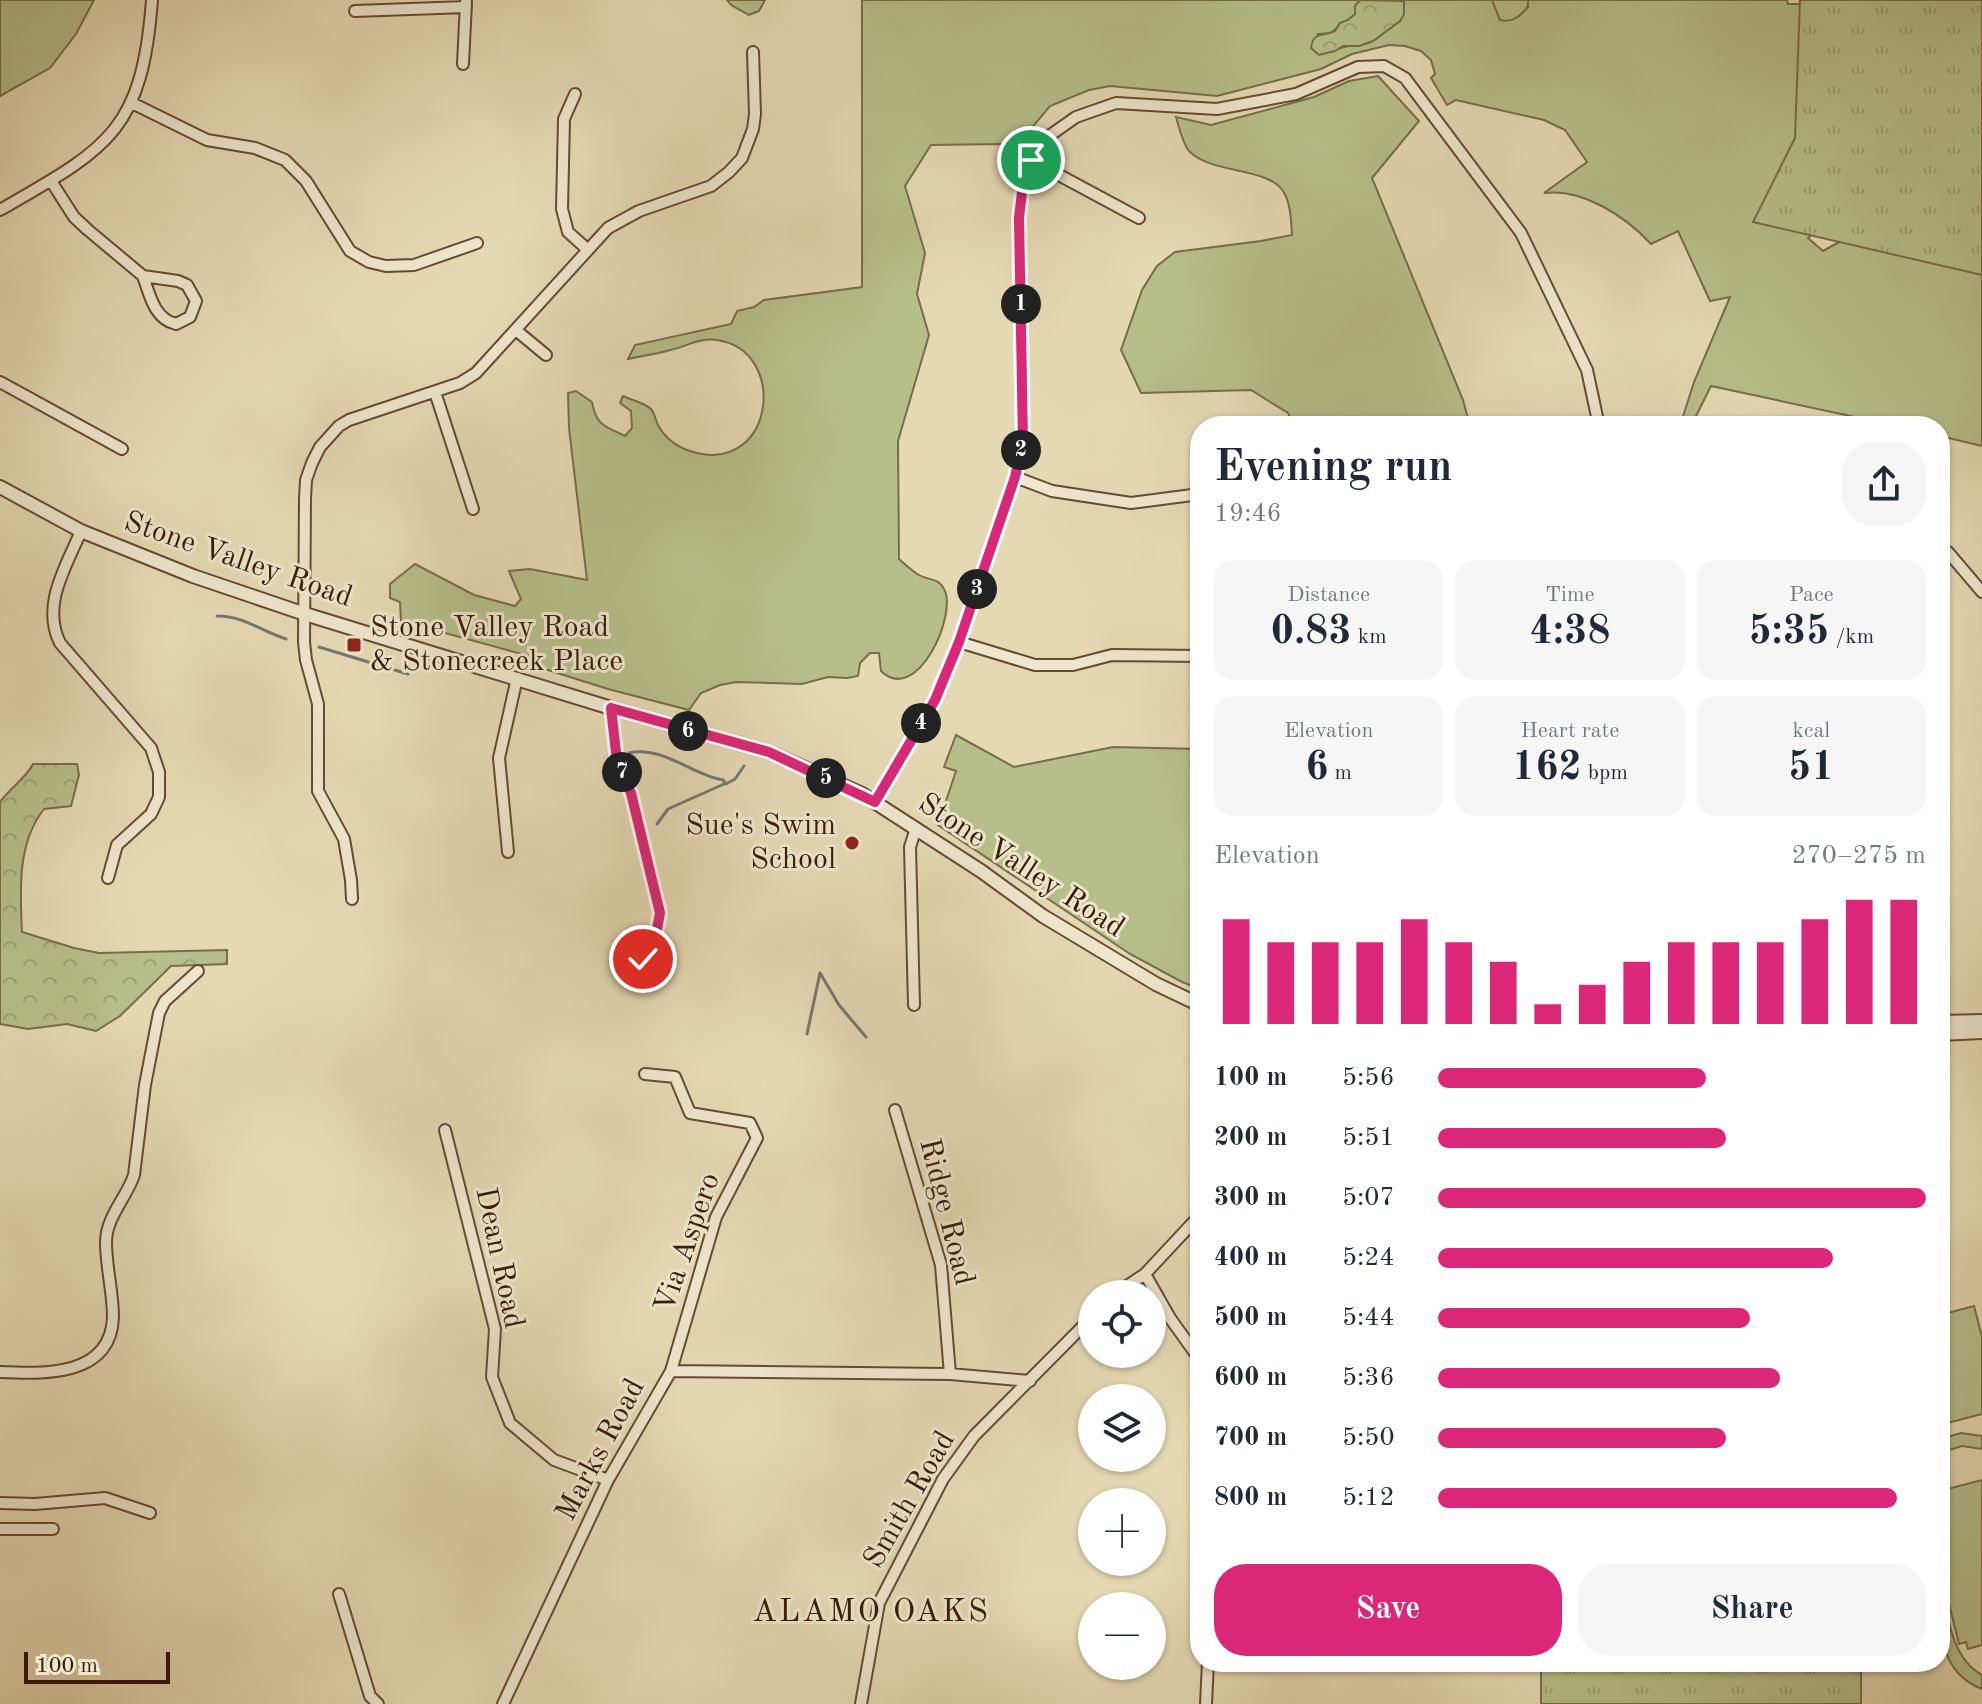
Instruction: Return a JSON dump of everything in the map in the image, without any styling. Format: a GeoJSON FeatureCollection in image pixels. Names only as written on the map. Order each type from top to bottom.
{"type":"FeatureCollection","features":[{"type":"Feature","properties":{"kind":"street"},"geometry":{"type":"LineString","coordinates":[[0,210],[51,181],[89,156],[105,141],[132,103],[148,46],[152,0]]}},
{"type":"Feature","properties":{"kind":"street"},"geometry":{"type":"LineString","coordinates":[[355,11],[466,3],[463,64]]}},
{"type":"Feature","properties":{"kind":"street"},"geometry":{"type":"LineString","coordinates":[[352,899],[344,839],[318,791],[318,704],[306,660],[306,480],[320,447],[349,420],[460,383],[476,373],[608,228],[625,217],[711,186],[729,172],[742,158],[753,129],[753,52]]}},
{"type":"Feature","properties":{"kind":"street"},"geometry":{"type":"LineString","coordinates":[[875,802],[935,700],[959,642],[1015,477],[1023,431],[1019,218],[1022,192],[1031,160],[1049,136],[1076,117],[1116,103],[1217,109],[1296,94],[1358,67],[1384,66],[1405,78],[1521,233],[1587,370],[1597,416]]}},
{"type":"Feature","properties":{"kind":"street"},"geometry":{"type":"LineString","coordinates":[[575,94],[564,119],[562,209],[568,232],[587,249]]}},
{"type":"Feature","properties":{"kind":"street"},"geometry":{"type":"LineString","coordinates":[[132,103],[207,140],[255,148],[285,160],[306,181],[350,251],[369,262],[386,266],[414,265],[477,243]]}},
{"type":"Feature","properties":{"kind":"street"},"geometry":{"type":"LineString","coordinates":[[1031,160],[1139,218]]}},
{"type":"Feature","properties":{"kind":"street"},"geometry":{"type":"LineString","coordinates":[[51,181],[74,217],[143,276],[153,305],[162,318],[176,324],[190,317],[196,301],[187,285],[143,276]]}},
{"type":"Feature","properties":{"kind":"street"},"geometry":{"type":"LineString","coordinates":[[517,331],[546,355]]}},
{"type":"Feature","properties":{"kind":"street"},"geometry":{"type":"LineString","coordinates":[[0,382],[122,449]]}},
{"type":"Feature","properties":{"kind":"street"},"geometry":{"type":"LineString","coordinates":[[435,392],[473,509]]}},
{"type":"Feature","properties":{"kind":"street"},"geometry":{"type":"LineString","coordinates":[[1015,477],[1052,491],[1131,503],[1190,495]]}},
{"type":"Feature","properties":{"kind":"street","name":"Stone Valley Road"},"geometry":{"type":"LineString","coordinates":[[0,487],[81,531],[193,576],[305,614],[611,708],[769,752],[875,802],[1043,916],[1156,984],[1190,1000]]}},
{"type":"Feature","properties":{"kind":"street"},"geometry":{"type":"LineString","coordinates":[[81,531],[56,591],[52,608],[53,625],[60,643],[151,748],[159,772],[159,797],[151,814],[117,845],[108,878]]}},
{"type":"Feature","properties":{"kind":"street"},"geometry":{"type":"LineString","coordinates":[[1950,556],[1982,592]]}},
{"type":"Feature","properties":{"kind":"street"},"geometry":{"type":"LineString","coordinates":[[959,642],[1035,665],[1073,665],[1112,655],[1190,656]]}},
{"type":"Feature","properties":{"kind":"street"},"geometry":{"type":"LineString","coordinates":[[508,852],[499,758],[517,678]]}},
{"type":"Feature","properties":{"kind":"street"},"geometry":{"type":"LineString","coordinates":[[611,708],[617,761],[631,793],[660,913],[657,929],[643,959]]}},
{"type":"Feature","properties":{"kind":"street"},"geometry":{"type":"LineString","coordinates":[[914,1005],[910,847],[916,828]]}},
{"type":"Feature","properties":{"kind":"street"},"geometry":{"type":"LineString","coordinates":[[0,1372],[58,1372],[83,1364],[101,1351],[110,1336],[113,1318],[105,1239],[120,1198],[130,1188],[134,1175],[155,1025],[165,1001],[198,971]]}},
{"type":"Feature","properties":{"kind":"street"},"geometry":{"type":"LineString","coordinates":[[1950,1022],[1982,1021]]}},
{"type":"Feature","properties":{"kind":"street"},"geometry":{"type":"LineString","coordinates":[[1950,1034],[1982,1032]]}},
{"type":"Feature","properties":{"kind":"street","name":"Via Aspero"},"geometry":{"type":"LineString","coordinates":[[645,1074],[675,1077],[690,1113],[750,1123],[757,1138],[716,1217],[671,1371]]}},
{"type":"Feature","properties":{"kind":"street","name":"Ridge Road"},"geometry":{"type":"LineString","coordinates":[[895,1110],[941,1265],[950,1374]]}},
{"type":"Feature","properties":{"kind":"street","name":"Dean Road"},"geometry":{"type":"LineString","coordinates":[[445,1130],[495,1329],[492,1377],[510,1423],[554,1460],[608,1480]]}},
{"type":"Feature","properties":{"kind":"street"},"geometry":{"type":"LineString","coordinates":[[1136,1280],[1190,1226]]}},
{"type":"Feature","properties":{"kind":"street"},"geometry":{"type":"LineString","coordinates":[[1145,1274],[1190,1346]]}},
{"type":"Feature","properties":{"kind":"street","name":"Smith Road"},"geometry":{"type":"LineString","coordinates":[[861,1704],[879,1603],[943,1479],[974,1436],[1078,1331]]}},
{"type":"Feature","properties":{"kind":"street","name":"Marks Road"},"geometry":{"type":"LineString","coordinates":[[503,1704],[608,1480],[671,1371],[950,1374],[1030,1381]]}},
{"type":"Feature","properties":{"kind":"street"},"geometry":{"type":"LineString","coordinates":[[0,1503],[35,1504],[105,1498],[150,1513]]}},
{"type":"Feature","properties":{"kind":"street"},"geometry":{"type":"LineString","coordinates":[[0,1529],[53,1529]]}},
{"type":"Feature","properties":{"kind":"street"},"geometry":{"type":"LineString","coordinates":[[339,1594],[370,1696],[378,1704]]}},
{"type":"Feature","properties":{"kind":"street"},"geometry":{"type":"LineString","coordinates":[[1206,1704],[1208,1672]]}},
{"type":"Feature","properties":{"kind":"green space"},"geometry":{"type":"Polygon","coordinates":[[[0,0],[94,0],[76,34],[50,68],[0,96],[0,0]]]}},
{"type":"Feature","properties":{"kind":"green space"},"geometry":{"type":"Polygon","coordinates":[[[727,0],[765,0],[759,11],[749,15],[727,0]]]}},
{"type":"Feature","properties":{"kind":"green space"},"geometry":{"type":"Polygon","coordinates":[[[862,0],[1360,0],[1355,6],[1356,14],[1331,32],[1318,34],[1334,51],[1373,41],[1400,21],[1404,1],[1397,0],[1492,0],[1500,20],[1519,16],[1528,7],[1528,0],[1787,0],[1788,4],[1805,4],[1982,0],[1982,446],[1950,438],[1950,416],[1850,416],[1711,386],[1696,416],[1683,416],[1730,297],[1710,301],[1678,231],[1651,244],[1603,206],[1574,195],[1544,193],[1587,162],[1565,130],[1544,120],[1456,100],[1447,105],[1431,78],[1435,74],[1431,60],[1421,51],[1389,45],[1352,54],[1321,69],[1217,96],[1110,86],[1089,90],[1050,106],[1013,150],[1001,144],[931,145],[905,186],[925,253],[917,294],[929,335],[898,441],[899,559],[919,575],[939,583],[947,601],[940,635],[920,667],[908,676],[895,679],[881,671],[879,653],[870,653],[860,663],[858,676],[828,677],[802,684],[736,682],[720,685],[701,693],[689,710],[532,665],[533,657],[401,621],[400,602],[390,598],[390,584],[415,564],[474,595],[515,606],[521,599],[509,571],[530,569],[587,580],[569,428],[568,393],[576,391],[592,402],[602,424],[625,436],[632,428],[631,411],[620,403],[623,396],[651,409],[661,430],[679,446],[697,453],[723,454],[743,444],[756,428],[763,407],[762,385],[755,364],[740,348],[711,339],[628,359],[635,345],[731,324],[737,311],[754,307],[764,300],[862,287],[862,0]],[[1813,234],[1808,238],[1823,251],[1843,240],[1813,234]]]}},
{"type":"Feature","properties":{"kind":"green space"},"geometry":{"type":"Polygon","coordinates":[[[1360,0],[1404,1],[1404,14],[1400,21],[1373,41],[1359,46],[1343,46],[1319,55],[1311,48],[1314,39],[1335,31],[1340,23],[1348,20],[1355,14],[1355,6],[1360,0]]]}},
{"type":"Feature","properties":{"kind":"green space"},"geometry":{"type":"Polygon","coordinates":[[[1492,0],[1528,0],[1528,7],[1516,18],[1500,20],[1492,0]]]}},
{"type":"Feature","properties":{"kind":"green space"},"geometry":{"type":"Polygon","coordinates":[[[1800,0],[1982,0],[1982,275],[1753,222],[1795,138],[1800,0]]]}},
{"type":"Feature","properties":{"kind":"green space"},"geometry":{"type":"Polygon","coordinates":[[[1378,76],[1419,121],[1372,178],[1467,416],[1289,416],[1251,390],[1141,393],[1121,350],[1142,290],[1157,266],[1175,252],[1292,235],[1289,207],[1283,191],[1265,178],[1200,159],[1185,145],[1176,117],[1211,125],[1314,97],[1349,81],[1378,76]]]}},
{"type":"Feature","properties":{"kind":"green space"},"geometry":{"type":"Polygon","coordinates":[[[956,735],[1014,767],[1113,747],[1190,749],[1190,985],[1130,954],[938,825],[956,771],[944,767],[956,735]]]}},
{"type":"Feature","properties":{"kind":"green space"},"geometry":{"type":"Polygon","coordinates":[[[33,764],[77,764],[79,775],[71,806],[44,809],[29,837],[22,868],[22,932],[99,953],[227,950],[227,964],[171,966],[120,1016],[96,1031],[67,1024],[28,1029],[0,1024],[0,802],[33,764]]]}},
{"type":"Feature","properties":{"kind":"green space"},"geometry":{"type":"Polygon","coordinates":[[[1974,1306],[1982,1337],[1982,1414],[1950,1422],[1950,1312],[1974,1306]]]}},
{"type":"Feature","properties":{"kind":"green space"},"geometry":{"type":"Polygon","coordinates":[[[1961,1433],[1982,1436],[1982,1449],[1962,1446],[1950,1450],[1950,1436],[1961,1433]]]}},
{"type":"Feature","properties":{"kind":"green space"},"geometry":{"type":"Polygon","coordinates":[[[1982,1480],[1982,1645],[1968,1649],[1966,1642],[1959,1644],[1950,1608],[1950,1488],[1982,1480]]]}},
{"type":"Feature","properties":{"kind":"green space"},"geometry":{"type":"Polygon","coordinates":[[[1950,1627],[1963,1658],[1982,1675],[1982,1689],[1956,1670],[1950,1660],[1950,1627]]]}},
{"type":"Feature","properties":{"kind":"green space"},"geometry":{"type":"Polygon","coordinates":[[[1541,1672],[1861,1672],[1861,1704],[1541,1704],[1541,1672]]]}},
{"type":"Feature","properties":{"kind":"waterway"},"geometry":{"type":"LineString","coordinates":[[217,616],[244,621],[286,639]]}},
{"type":"Feature","properties":{"kind":"waterway"},"geometry":{"type":"LineString","coordinates":[[319,647],[408,674]]}},
{"type":"Feature","properties":{"kind":"waterway"},"geometry":{"type":"LineString","coordinates":[[629,753],[653,753],[723,780],[726,784],[735,779],[744,766]]}},
{"type":"Feature","properties":{"kind":"waterway"},"geometry":{"type":"LineString","coordinates":[[657,824],[668,809],[724,784]]}},
{"type":"Feature","properties":{"kind":"waterway"},"geometry":{"type":"LineString","coordinates":[[820,973],[839,1005],[866,1037]]}},
{"type":"Feature","properties":{"kind":"waterway"},"geometry":{"type":"LineString","coordinates":[[807,1034],[820,973]]}},
{"type":"Feature","properties":{"kind":"place","name":"Stone Valley Road & Stonecreek Place"},"geometry":{"type":"Point","coordinates":[354,645]}},
{"type":"Feature","properties":{"kind":"place","name":"Sue's Swim School"},"geometry":{"type":"Point","coordinates":[852,843]}},
{"type":"Feature","properties":{"kind":"district","name":"ALAMO OAKS"},"geometry":{"type":"Point","coordinates":[871,1613]}},
{"type":"Feature","properties":{"kind":"route"},"geometry":{"type":"LineString","coordinates":[[643,959],[657,929],[660,913],[631,793],[617,761],[611,708],[769,752],[875,802],[935,700],[959,642],[1015,477],[1023,443],[1019,218],[1031,160]]}}]}
